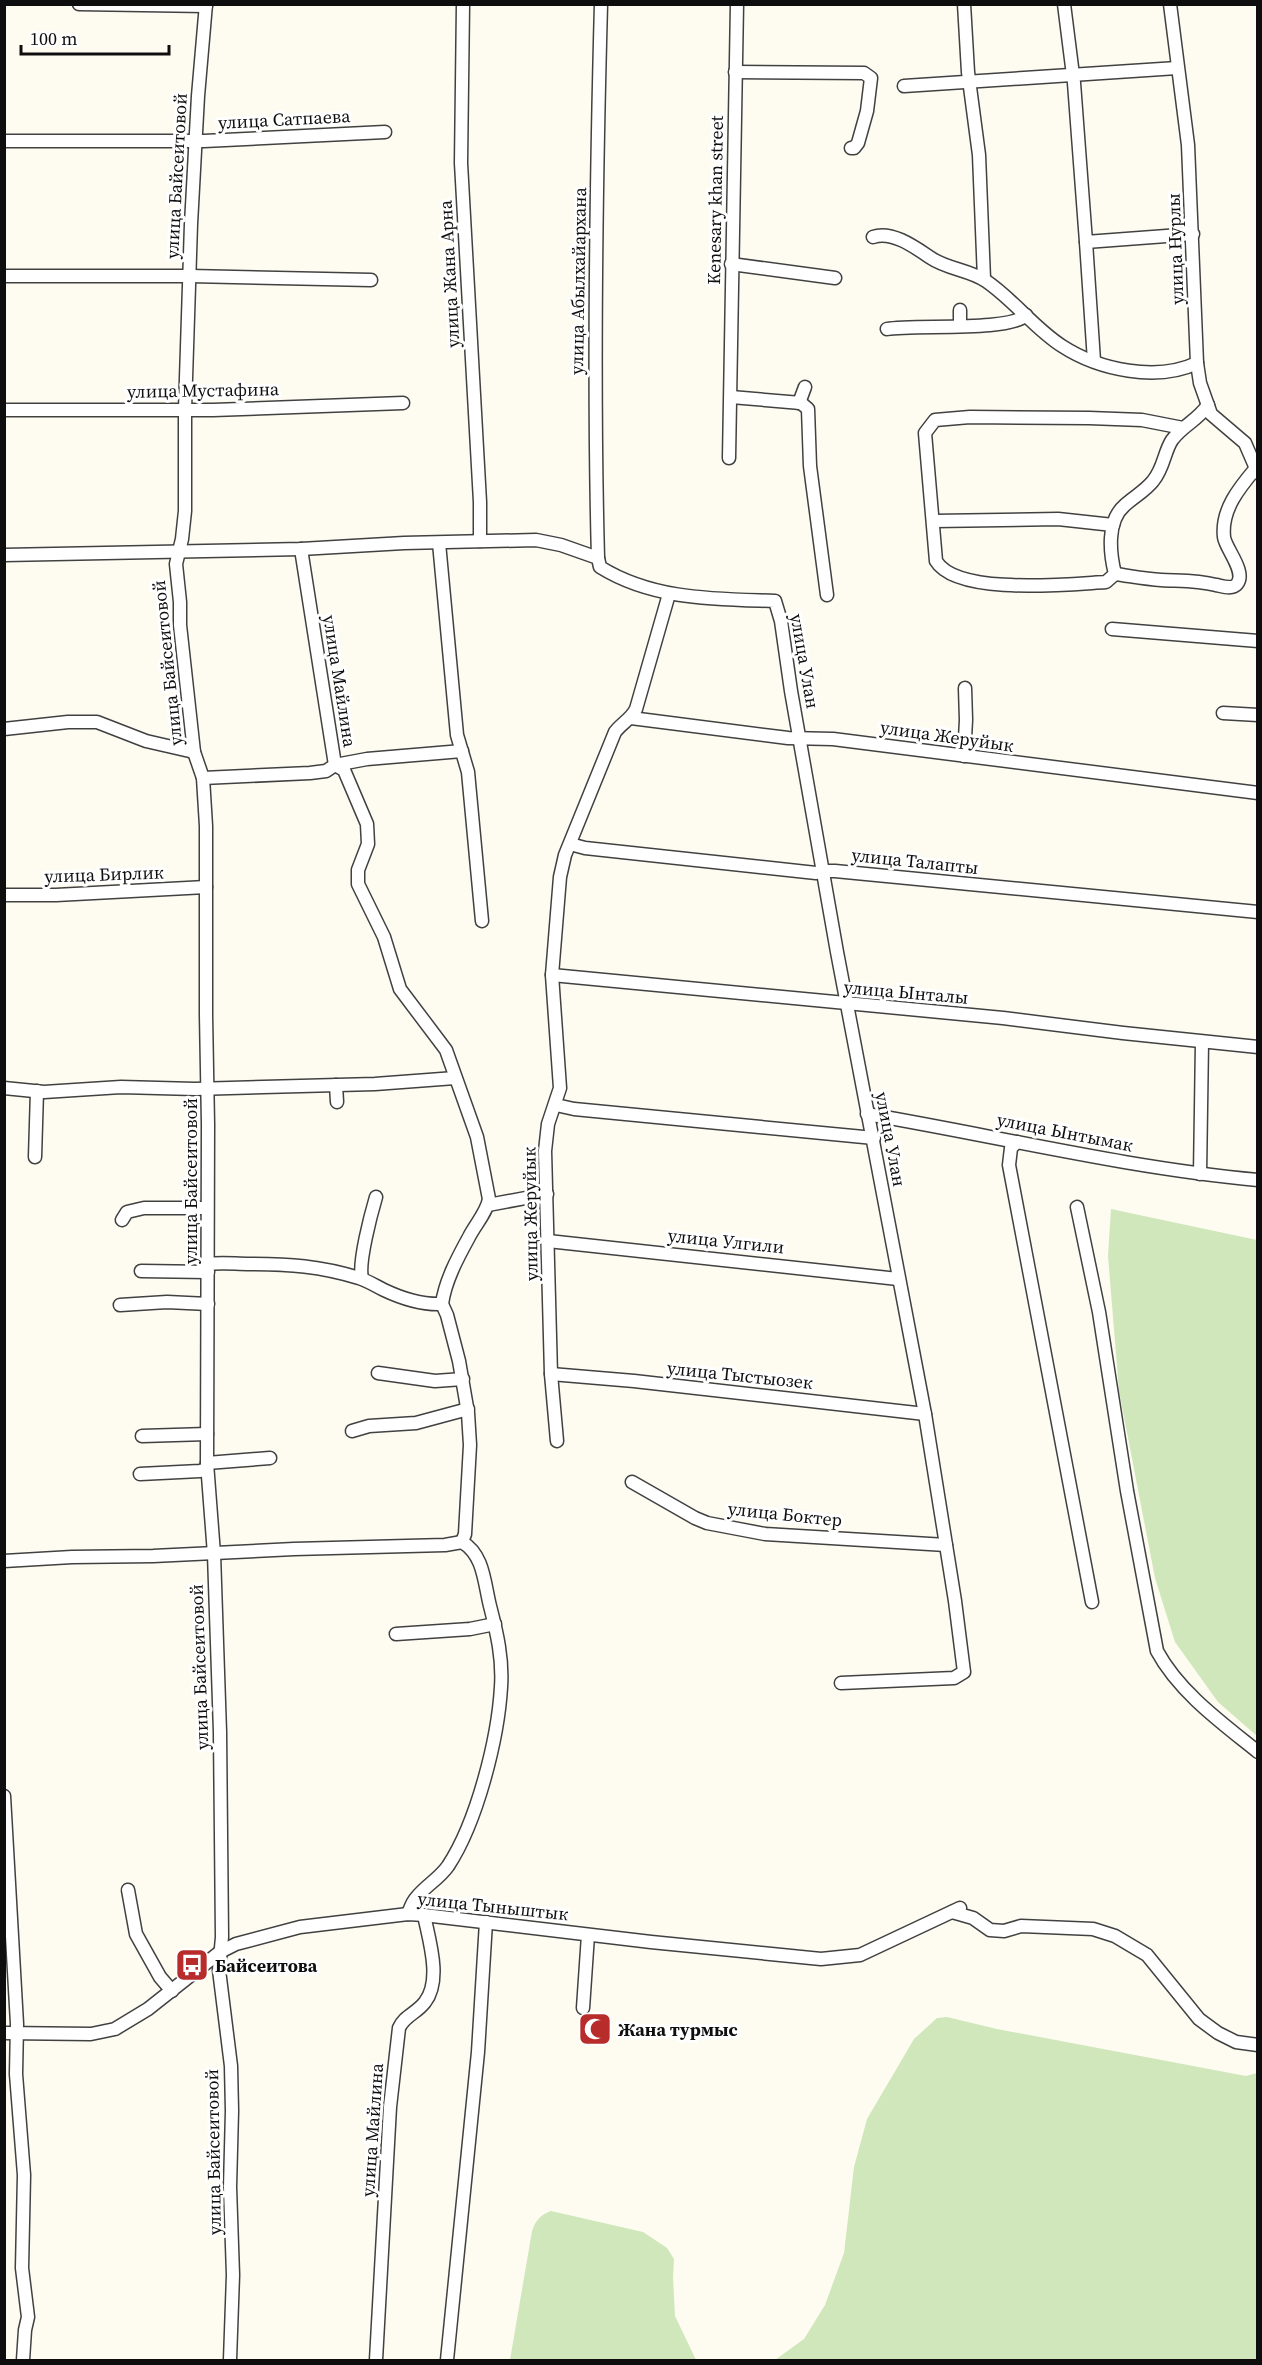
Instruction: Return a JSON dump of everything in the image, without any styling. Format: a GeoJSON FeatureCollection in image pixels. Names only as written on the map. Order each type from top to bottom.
{"type":"FeatureCollection","features":[{"type":"Feature","properties":{"kind":"street"},"geometry":{"type":"LineString","coordinates":[[79,4],[206,5]]}},
{"type":"Feature","properties":{"kind":"street","name":"улица Жана Арна"},"geometry":{"type":"LineString","coordinates":[[463,4],[461,163],[480,502],[480,542]]}},
{"type":"Feature","properties":{"kind":"street","name":"улица Абылхайархана"},"geometry":{"type":"LineString","coordinates":[[598,558],[595,367],[601,4]]}},
{"type":"Feature","properties":{"kind":"street","name":"Kenesary khan street"},"geometry":{"type":"LineString","coordinates":[[729,458],[737,4]]}},
{"type":"Feature","properties":{"kind":"street"},"geometry":{"type":"LineString","coordinates":[[964,4],[979,155],[984,279]]}},
{"type":"Feature","properties":{"kind":"street"},"geometry":{"type":"LineString","coordinates":[[1064,4],[1071,74],[1074,83],[1094,361]]}},
{"type":"Feature","properties":{"kind":"street","name":"улица Нурлы"},"geometry":{"type":"LineString","coordinates":[[1170,4],[1188,145],[1197,363],[1200,383],[1211,414],[1245,443],[1257,471]]}},
{"type":"Feature","properties":{"kind":"street","name":"улица Байсеитовой"},"geometry":{"type":"LineString","coordinates":[[206,5],[196,141],[190,276],[185,409],[185,511],[176,564],[180,625],[194,752],[203,778],[208,1087],[207,1466],[214,1554],[220,1732],[222,1890],[219,1970],[231,2077],[230,2187],[233,2275],[230,2361]]}},
{"type":"Feature","properties":{"kind":"street"},"geometry":{"type":"LineString","coordinates":[[903,86],[1177,68]]}},
{"type":"Feature","properties":{"kind":"street"},"geometry":{"type":"LineString","coordinates":[[735,72],[864,73],[871,78],[868,100],[858,143],[851,148]]}},
{"type":"Feature","properties":{"kind":"street","name":"улица Сатпаева"},"geometry":{"type":"LineString","coordinates":[[4,141],[196,141],[385,132]]}},
{"type":"Feature","properties":{"kind":"street"},"geometry":{"type":"LineString","coordinates":[[873,237],[880,234],[891,237],[920,250],[933,259],[984,279],[1012,300],[1062,346],[1094,361],[1143,372],[1173,372],[1197,363]]}},
{"type":"Feature","properties":{"kind":"street"},"geometry":{"type":"LineString","coordinates":[[1086,242],[1193,234]]}},
{"type":"Feature","properties":{"kind":"street"},"geometry":{"type":"LineString","coordinates":[[731,264],[835,278]]}},
{"type":"Feature","properties":{"kind":"street"},"geometry":{"type":"LineString","coordinates":[[4,276],[190,276],[371,280]]}},
{"type":"Feature","properties":{"kind":"street"},"geometry":{"type":"LineString","coordinates":[[960,310],[960,325]]}},
{"type":"Feature","properties":{"kind":"street"},"geometry":{"type":"LineString","coordinates":[[887,328],[900,326],[935,328],[1012,321],[1023,319],[1026,315]]}},
{"type":"Feature","properties":{"kind":"street"},"geometry":{"type":"LineString","coordinates":[[799,403],[805,387]]}},
{"type":"Feature","properties":{"kind":"street"},"geometry":{"type":"LineString","coordinates":[[731,396],[799,403],[805,405],[807,409],[814,500],[827,595]]}},
{"type":"Feature","properties":{"kind":"street","name":"улица Мустафина"},"geometry":{"type":"LineString","coordinates":[[4,410],[213,410],[403,403]]}},
{"type":"Feature","properties":{"kind":"street"},"geometry":{"type":"LineString","coordinates":[[1115,574],[1110,554],[1113,525],[1123,506],[1141,495],[1162,469],[1171,441],[1183,428],[1200,416],[1208,405]]}},
{"type":"Feature","properties":{"kind":"street"},"geometry":{"type":"LineString","coordinates":[[1183,428],[1142,420],[1089,418],[970,417],[936,420],[925,433],[936,561],[939,566],[977,583],[1020,585],[1106,582],[1115,574],[1158,580],[1201,581],[1232,587],[1237,585],[1240,579],[1235,559],[1224,539],[1225,522],[1230,504],[1240,487],[1257,471]]}},
{"type":"Feature","properties":{"kind":"street"},"geometry":{"type":"LineString","coordinates":[[934,521],[1058,519],[1113,525]]}},
{"type":"Feature","properties":{"kind":"street"},"geometry":{"type":"LineString","coordinates":[[4,555],[301,549],[404,543],[536,540],[561,545],[598,558],[600,567],[612,574],[669,594]]}},
{"type":"Feature","properties":{"kind":"street"},"geometry":{"type":"LineString","coordinates":[[439,543],[458,735],[468,772],[482,921]]}},
{"type":"Feature","properties":{"kind":"street","name":"улица Майлина"},"geometry":{"type":"LineString","coordinates":[[301,549],[335,765],[344,770],[367,824],[368,844],[358,870],[358,884],[384,937],[400,988],[446,1050],[477,1137],[485,1175],[488,1205]]}},
{"type":"Feature","properties":{"kind":"street","name":"улица Улан"},"geometry":{"type":"LineString","coordinates":[[669,594],[775,601],[782,621],[799,737],[867,1114],[874,1137],[898,1279],[925,1414],[956,1601],[964,1672],[954,1678],[841,1683]]}},
{"type":"Feature","properties":{"kind":"street","name":"улица Жеруйык"},"geometry":{"type":"LineString","coordinates":[[557,1441],[551,1374],[545,1151],[548,1124],[560,1088],[552,975],[558,889],[565,855],[615,732],[622,723],[631,718],[636,709],[669,594]]}},
{"type":"Feature","properties":{"kind":"street"},"geometry":{"type":"LineString","coordinates":[[1112,628],[1257,641]]}},
{"type":"Feature","properties":{"kind":"street"},"geometry":{"type":"LineString","coordinates":[[964,756],[965,688]]}},
{"type":"Feature","properties":{"kind":"street"},"geometry":{"type":"LineString","coordinates":[[1223,713],[1257,715]]}},
{"type":"Feature","properties":{"kind":"street","name":"улица Жеруйык"},"geometry":{"type":"LineString","coordinates":[[631,718],[758,735],[832,739],[1257,794]]}},
{"type":"Feature","properties":{"kind":"street"},"geometry":{"type":"LineString","coordinates":[[4,729],[68,722],[97,722],[146,741],[194,752]]}},
{"type":"Feature","properties":{"kind":"street"},"geometry":{"type":"LineString","coordinates":[[203,778],[310,773],[326,771],[335,765],[367,759],[462,751]]}},
{"type":"Feature","properties":{"kind":"street","name":"улица Талапты"},"geometry":{"type":"LineString","coordinates":[[570,844],[585,848],[816,873],[824,871],[1257,912]]}},
{"type":"Feature","properties":{"kind":"street","name":"улица Бирлик"},"geometry":{"type":"LineString","coordinates":[[4,895],[56,895],[206,887]]}},
{"type":"Feature","properties":{"kind":"street","name":"улица Ынталы"},"geometry":{"type":"LineString","coordinates":[[552,975],[1003,1018],[1257,1047]]}},
{"type":"Feature","properties":{"kind":"street"},"geometry":{"type":"LineString","coordinates":[[1200,1174],[1202,1042]]}},
{"type":"Feature","properties":{"kind":"street"},"geometry":{"type":"LineString","coordinates":[[4,1088],[37,1091],[101,1087],[195,1089],[336,1085],[455,1078]]}},
{"type":"Feature","properties":{"kind":"street"},"geometry":{"type":"LineString","coordinates":[[336,1085],[337,1102]]}},
{"type":"Feature","properties":{"kind":"street"},"geometry":{"type":"LineString","coordinates":[[35,1157],[37,1091]]}},
{"type":"Feature","properties":{"kind":"street"},"geometry":{"type":"LineString","coordinates":[[556,1105],[586,1110],[874,1137]]}},
{"type":"Feature","properties":{"kind":"street","name":"улица Ынтымак"},"geometry":{"type":"LineString","coordinates":[[867,1114],[1112,1161],[1257,1180]]}},
{"type":"Feature","properties":{"kind":"street"},"geometry":{"type":"LineString","coordinates":[[1017,1142],[1011,1148],[1009,1165],[1092,1602]]}},
{"type":"Feature","properties":{"kind":"street"},"geometry":{"type":"LineString","coordinates":[[462,1542],[465,1534],[470,1445],[468,1408],[447,1315],[442,1304],[448,1280],[468,1238],[488,1205],[547,1194]]}},
{"type":"Feature","properties":{"kind":"street"},"geometry":{"type":"LineString","coordinates":[[362,1278],[362,1265],[376,1197]]}},
{"type":"Feature","properties":{"kind":"street"},"geometry":{"type":"LineString","coordinates":[[122,1220],[127,1212],[144,1208],[207,1208]]}},
{"type":"Feature","properties":{"kind":"street"},"geometry":{"type":"LineString","coordinates":[[1077,1208],[1099,1312],[1126,1491],[1157,1651],[1163,1662],[1197,1701],[1257,1752]]}},
{"type":"Feature","properties":{"kind":"street","name":"улица Улгили"},"geometry":{"type":"LineString","coordinates":[[548,1241],[898,1279]]}},
{"type":"Feature","properties":{"kind":"street"},"geometry":{"type":"LineString","coordinates":[[141,1271],[208,1268],[224,1262],[286,1263],[362,1278],[384,1290],[415,1302],[442,1304]]}},
{"type":"Feature","properties":{"kind":"street"},"geometry":{"type":"LineString","coordinates":[[120,1305],[167,1302],[208,1304]]}},
{"type":"Feature","properties":{"kind":"street"},"geometry":{"type":"LineString","coordinates":[[378,1374],[435,1381],[463,1379]]}},
{"type":"Feature","properties":{"kind":"street","name":"улица Тыстыозек"},"geometry":{"type":"LineString","coordinates":[[551,1374],[634,1381],[925,1414]]}},
{"type":"Feature","properties":{"kind":"street"},"geometry":{"type":"LineString","coordinates":[[352,1431],[369,1426],[416,1423],[468,1408]]}},
{"type":"Feature","properties":{"kind":"street"},"geometry":{"type":"LineString","coordinates":[[142,1436],[207,1434]]}},
{"type":"Feature","properties":{"kind":"street"},"geometry":{"type":"LineString","coordinates":[[140,1474],[270,1458]]}},
{"type":"Feature","properties":{"kind":"street","name":"улица Боктер"},"geometry":{"type":"LineString","coordinates":[[632,1482],[707,1523],[765,1534],[945,1545]]}},
{"type":"Feature","properties":{"kind":"street"},"geometry":{"type":"LineString","coordinates":[[4,1561],[445,1545],[462,1542],[472,1548],[478,1558],[499,1642],[501,1686],[493,1739],[478,1799],[464,1836],[448,1866],[434,1883],[416,1898],[408,1914]]}},
{"type":"Feature","properties":{"kind":"street"},"geometry":{"type":"LineString","coordinates":[[396,1634],[486,1627],[495,1624]]}},
{"type":"Feature","properties":{"kind":"street"},"geometry":{"type":"LineString","coordinates":[[4,1796],[15,1978],[10,2033],[16,2074],[24,2175],[22,2268],[28,2317],[23,2361]]}},
{"type":"Feature","properties":{"kind":"street"},"geometry":{"type":"LineString","coordinates":[[128,1890],[136,1934],[160,1977],[172,1991]]}},
{"type":"Feature","properties":{"kind":"street","name":"улица Тыныштык"},"geometry":{"type":"LineString","coordinates":[[10,2033],[91,2034],[115,2029],[148,2009],[220,1952],[236,1944],[300,1927],[408,1914],[821,1959],[860,1955],[956,1910],[990,1930],[1004,1931],[1021,1926],[1093,1929],[1115,1935],[1147,1955],[1199,2019],[1218,2033],[1236,2042],[1257,2045]]}},
{"type":"Feature","properties":{"kind":"street","name":"улица Майлина"},"geometry":{"type":"LineString","coordinates":[[376,2361],[390,2107],[399,2028],[402,2020],[426,2001],[431,1988],[433,1970],[424,1915]]}},
{"type":"Feature","properties":{"kind":"street"},"geometry":{"type":"LineString","coordinates":[[447,2361],[478,2052],[486,1923]]}},
{"type":"Feature","properties":{"kind":"street"},"geometry":{"type":"LineString","coordinates":[[583,2008],[588,1935]]}},
{"type":"Feature","properties":{"kind":"green space"},"geometry":{"type":"Polygon","coordinates":[[[1111,1209],[1257,1240],[1257,1736],[1218,1702],[1175,1642],[1155,1578],[1119,1391],[1108,1256],[1111,1209]]]}},
{"type":"Feature","properties":{"kind":"green space"},"geometry":{"type":"Polygon","coordinates":[[[947,2017],[997,2029],[1246,2076],[1257,2073],[1257,2360],[775,2360],[804,2339],[825,2305],[844,2253],[854,2167],[867,2119],[914,2039],[937,2018],[947,2017]]]}},
{"type":"Feature","properties":{"kind":"green space"},"geometry":{"type":"Polygon","coordinates":[[[551,2211],[643,2232],[667,2248],[674,2259],[675,2316],[696,2360],[510,2360],[532,2231],[539,2218],[551,2211]]]}},
{"type":"Feature","properties":{"kind":"place","name":"Байсеитова"},"geometry":{"type":"Point","coordinates":[192,1965]}},
{"type":"Feature","properties":{"kind":"place","name":"Жана турмыс"},"geometry":{"type":"Point","coordinates":[595,2029]}}]}
